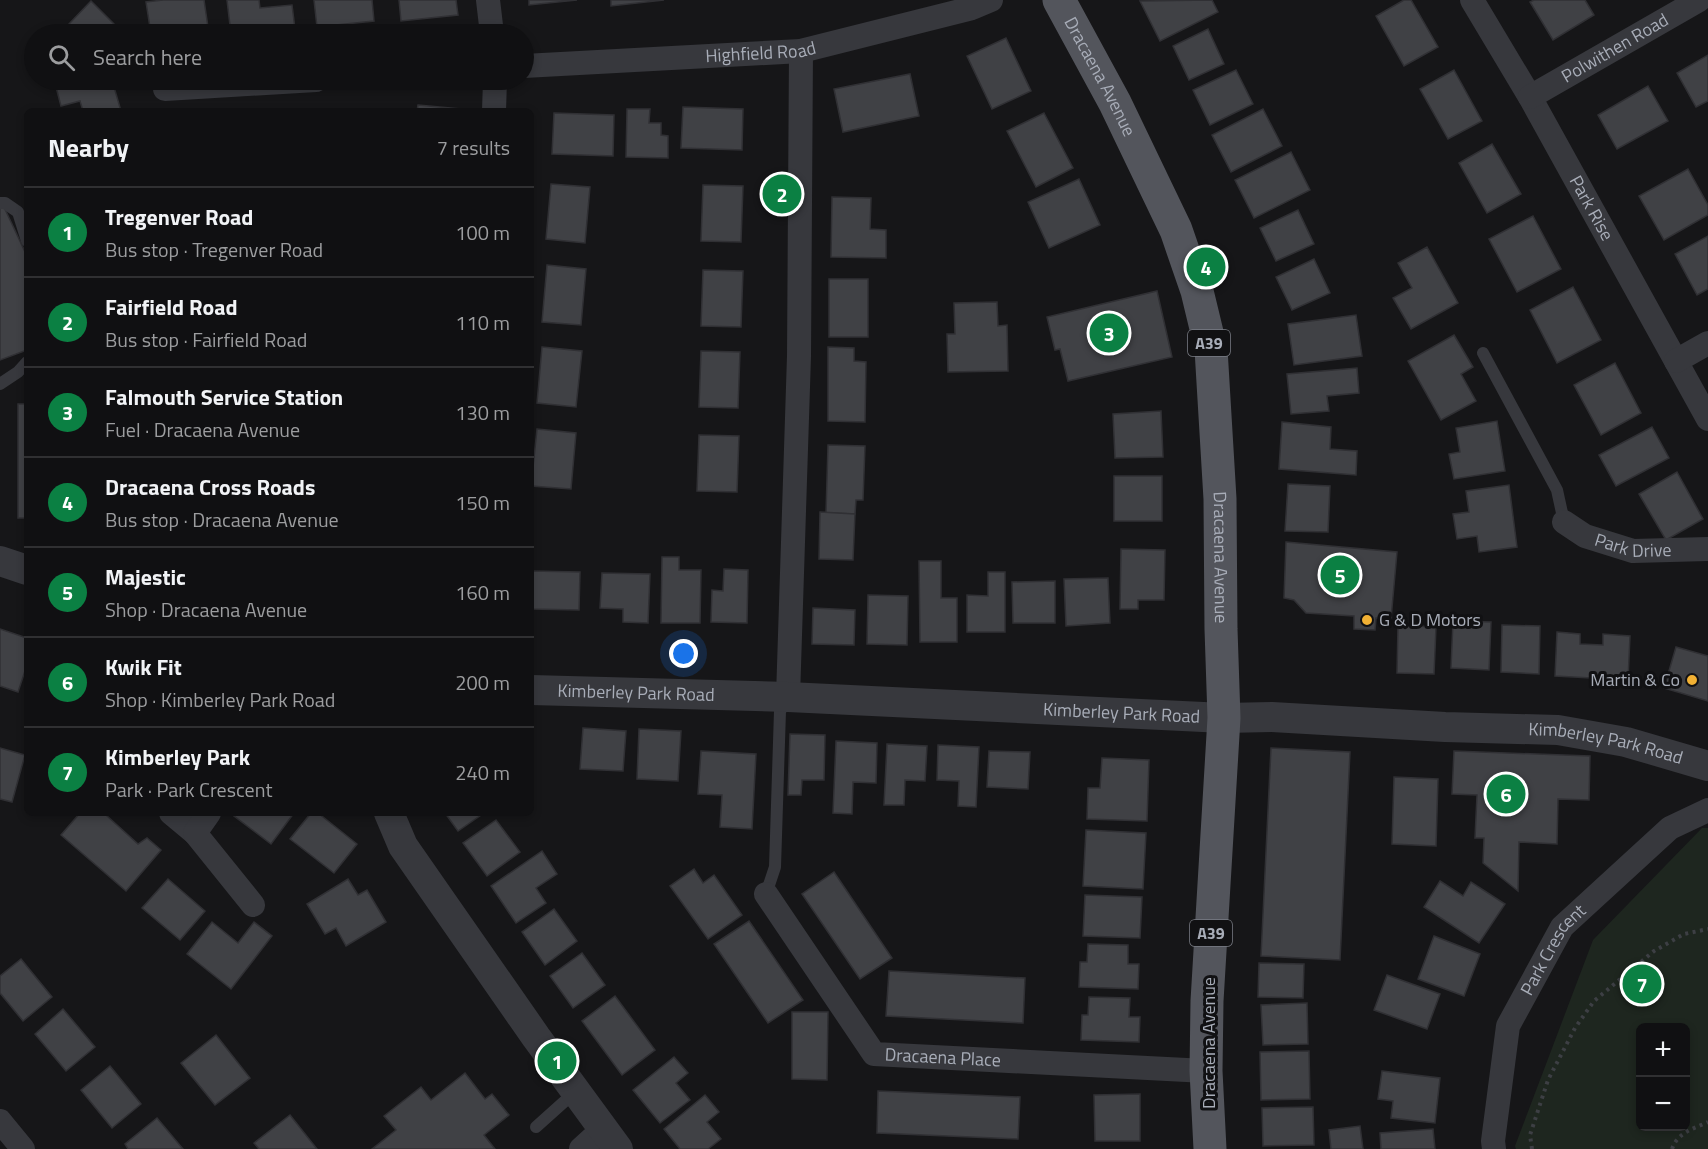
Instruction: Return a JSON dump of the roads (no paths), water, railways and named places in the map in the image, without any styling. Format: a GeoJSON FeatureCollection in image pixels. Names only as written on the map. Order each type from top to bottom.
{"type":"FeatureCollection","features":[{"type":"Feature","properties":{"kind":"main road","name":"Dracaena Avenue"},"geometry":{"type":"LineString","coordinates":[[1067,3],[1176,230],[1197,291],[1211,349],[1220,499],[1224,718],[1207,1001],[1206,1071],[1210,1149]]}},
{"type":"Feature","properties":{"kind":"street"},"geometry":{"type":"LineString","coordinates":[[488,0],[491,24]]}},
{"type":"Feature","properties":{"kind":"street","name":"Highfield Road"},"geometry":{"type":"LineString","coordinates":[[534,65],[801,51],[972,8],[992,0]]}},
{"type":"Feature","properties":{"kind":"street","name":"Park Rise"},"geometry":{"type":"LineString","coordinates":[[1472,0],[1530,97],[1708,419]]}},
{"type":"Feature","properties":{"kind":"street","name":"Polwithen Road"},"geometry":{"type":"LineString","coordinates":[[1530,97],[1699,0]]}},
{"type":"Feature","properties":{"kind":"street"},"geometry":{"type":"LineString","coordinates":[[788,697],[799,356],[801,51]]}},
{"type":"Feature","properties":{"kind":"street"},"geometry":{"type":"LineString","coordinates":[[494,108],[495,90]]}},
{"type":"Feature","properties":{"kind":"street"},"geometry":{"type":"LineString","coordinates":[[1676,361],[1708,343]]}},
{"type":"Feature","properties":{"kind":"street","name":"Park Drive"},"geometry":{"type":"LineString","coordinates":[[1564,522],[1585,536],[1633,551],[1708,549]]}},
{"type":"Feature","properties":{"kind":"street"},"geometry":{"type":"LineString","coordinates":[[0,561],[24,569]]}},
{"type":"Feature","properties":{"kind":"street","name":"Kimberley Park Road"},"geometry":{"type":"LineString","coordinates":[[534,690],[788,697],[1224,718],[1272,717],[1445,727],[1558,730],[1626,742],[1708,766]]}},
{"type":"Feature","properties":{"kind":"street","name":"Park Crescent"},"geometry":{"type":"LineString","coordinates":[[1494,1149],[1493,1141],[1508,1026],[1562,927],[1670,828],[1708,810]]}},
{"type":"Feature","properties":{"kind":"street"},"geometry":{"type":"LineString","coordinates":[[175,816],[195,833],[253,905]]}},
{"type":"Feature","properties":{"kind":"street"},"geometry":{"type":"LineString","coordinates":[[195,833],[207,816]]}},
{"type":"Feature","properties":{"kind":"street"},"geometry":{"type":"LineString","coordinates":[[390,816],[403,846],[611,1139],[581,1149]]}},
{"type":"Feature","properties":{"kind":"street","name":"Dracaena Place"},"geometry":{"type":"LineString","coordinates":[[766,894],[874,1054],[1206,1071]]}},
{"type":"Feature","properties":{"kind":"street"},"geometry":{"type":"LineString","coordinates":[[0,1121],[23,1149]]}},
{"type":"Feature","properties":{"kind":"lane"},"geometry":{"type":"LineString","coordinates":[[0,203],[5,203],[18,212],[24,231]]}},
{"type":"Feature","properties":{"kind":"lane"},"geometry":{"type":"LineString","coordinates":[[1483,353],[1557,490],[1564,522]]}},
{"type":"Feature","properties":{"kind":"lane"},"geometry":{"type":"LineString","coordinates":[[0,384],[24,365]]}},
{"type":"Feature","properties":{"kind":"lane"},"geometry":{"type":"LineString","coordinates":[[766,894],[775,867],[780,711],[788,697]]}},
{"type":"Feature","properties":{"kind":"lane"},"geometry":{"type":"LineString","coordinates":[[536,1127],[576,1091]]}},
{"type":"Feature","properties":{"kind":"place","name":"Fairfield Road"},"geometry":{"type":"Point","coordinates":[782,194]}},
{"type":"Feature","properties":{"kind":"place","name":"Dracaena Cross Roads"},"geometry":{"type":"Point","coordinates":[1206,267]}},
{"type":"Feature","properties":{"kind":"place","name":"Falmouth Service Station"},"geometry":{"type":"Point","coordinates":[1109,333]}},
{"type":"Feature","properties":{"kind":"place","name":"Majestic"},"geometry":{"type":"Point","coordinates":[1340,575]}},
{"type":"Feature","properties":{"kind":"place","name":"G & D Motors"},"geometry":{"type":"Point","coordinates":[1367,620]}},
{"type":"Feature","properties":{"kind":"place","name":"Martin & Co"},"geometry":{"type":"Point","coordinates":[1692,680]}},
{"type":"Feature","properties":{"kind":"place","name":"Kwik Fit"},"geometry":{"type":"Point","coordinates":[1506,794]}},
{"type":"Feature","properties":{"kind":"place","name":"Kimberley Park"},"geometry":{"type":"Point","coordinates":[1642,984]}},
{"type":"Feature","properties":{"kind":"place","name":"Tregenver Road"},"geometry":{"type":"Point","coordinates":[557,1061]}}]}
